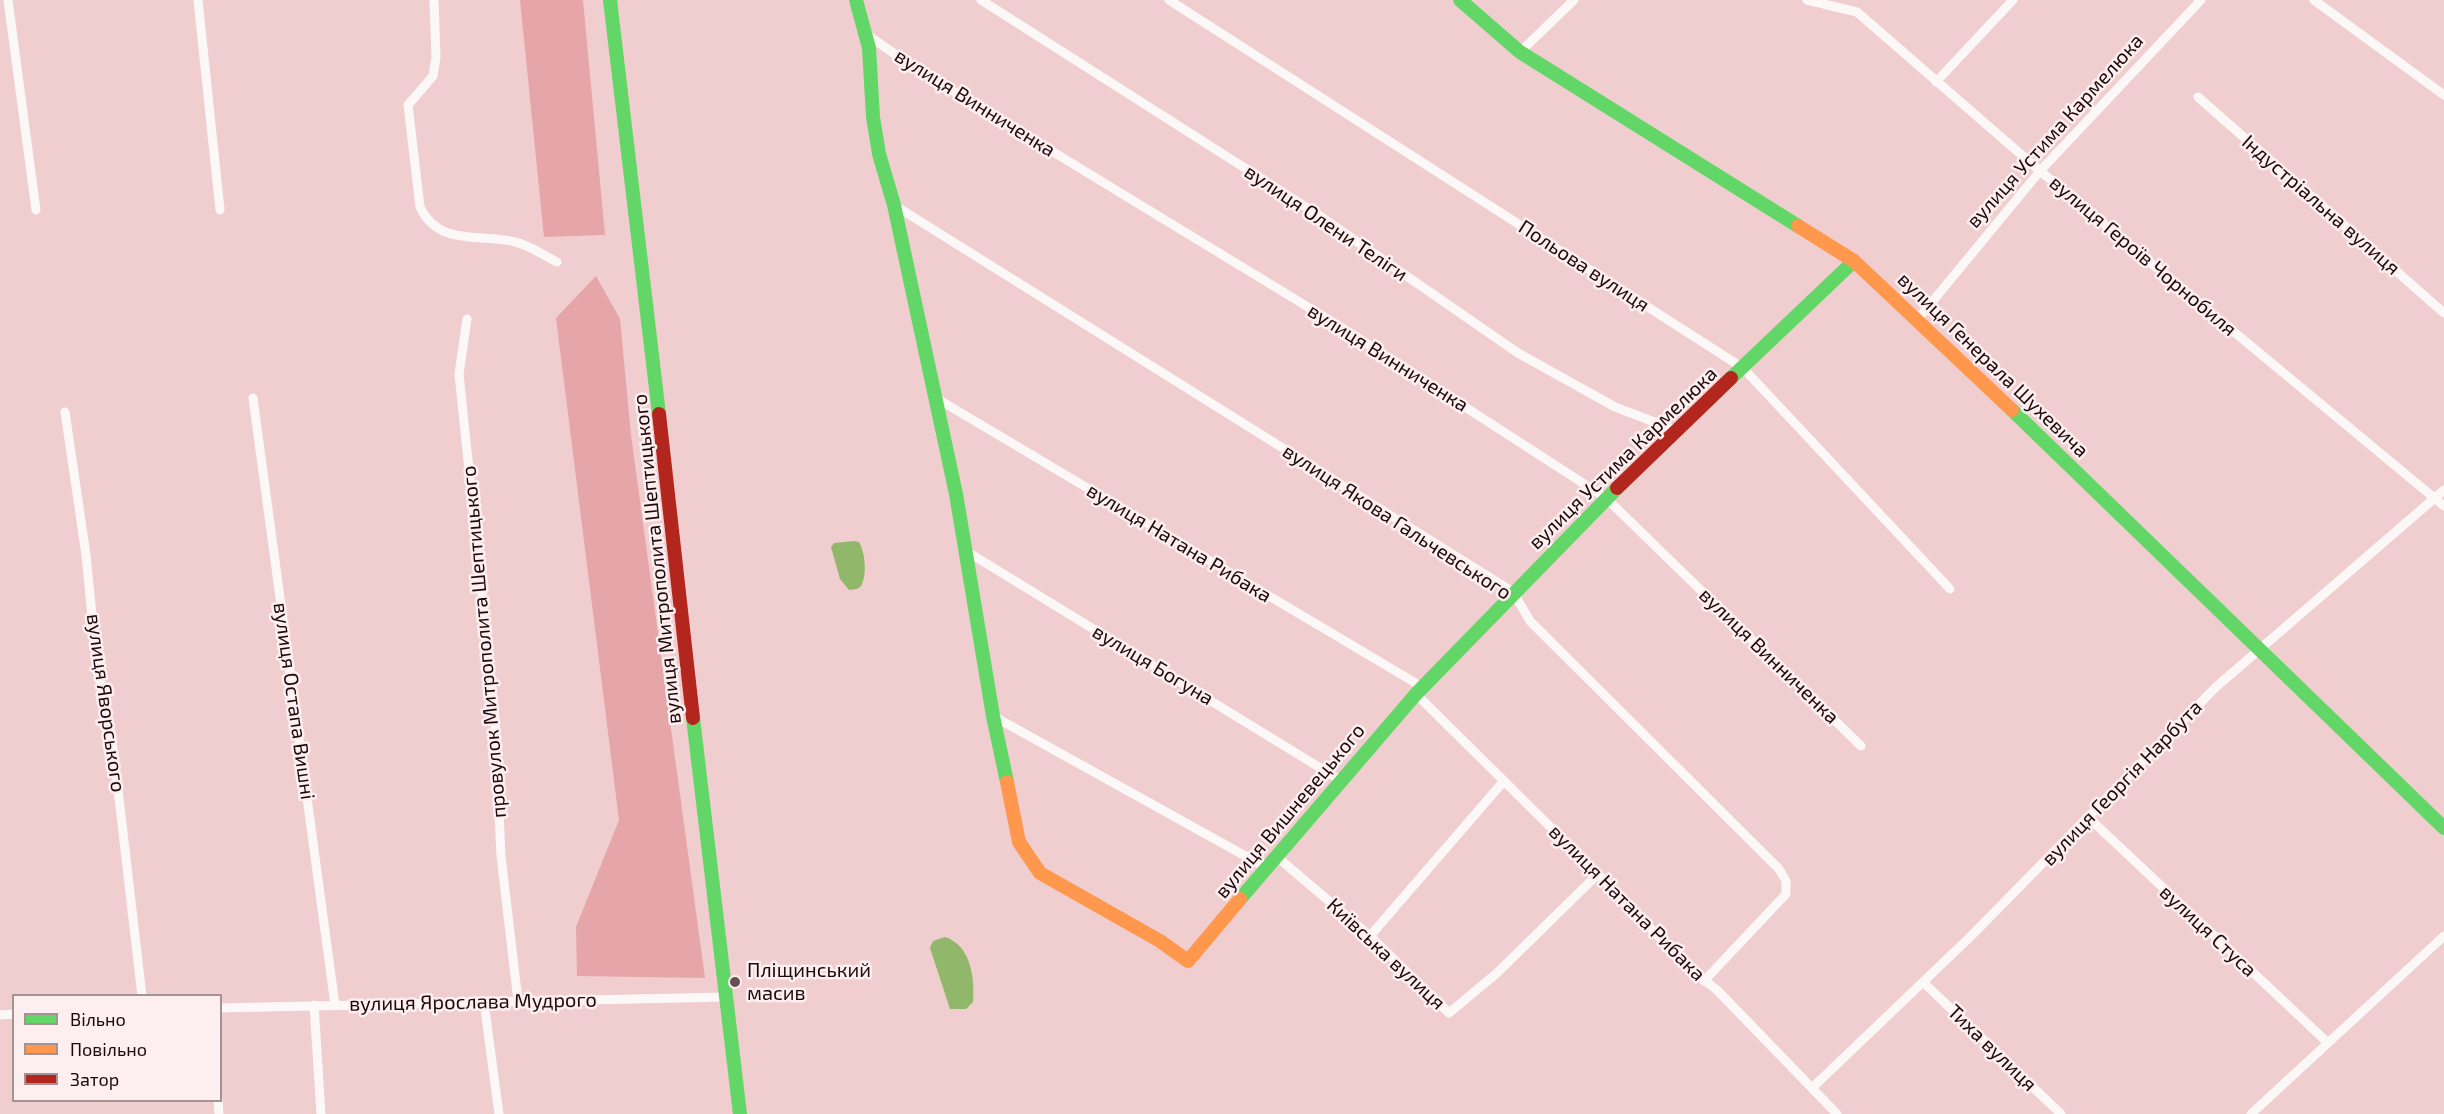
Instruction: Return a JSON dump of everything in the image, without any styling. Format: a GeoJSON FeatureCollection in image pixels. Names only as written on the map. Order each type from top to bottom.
{"type":"FeatureCollection","features":[{"type":"Feature","properties":{"kind":"street"},"geometry":{"type":"LineString","coordinates":[[8,0],[36,210]]}},
{"type":"Feature","properties":{"kind":"street"},"geometry":{"type":"LineString","coordinates":[[198,0],[220,210]]}},
{"type":"Feature","properties":{"kind":"street"},"geometry":{"type":"LineString","coordinates":[[434,0],[436,57],[433,76],[408,105],[420,207],[425,218],[433,226],[448,233],[514,241],[556,262]]}},
{"type":"Feature","properties":{"kind":"street","name":"вулиця Митрополита Шептицького"},"geometry":{"type":"LineString","coordinates":[[610,0],[639,219],[740,1114]]}},
{"type":"Feature","properties":{"kind":"street"},"geometry":{"type":"LineString","coordinates":[[856,0],[871,59],[876,142],[894,205],[936,398],[966,551],[993,716],[1267,868]]}},
{"type":"Feature","properties":{"kind":"street","name":"вулиця Олени Теліги"},"geometry":{"type":"LineString","coordinates":[[981,0],[1317,214],[1518,353],[1615,407],[1678,431]]}},
{"type":"Feature","properties":{"kind":"street","name":"Польова вулиця"},"geometry":{"type":"LineString","coordinates":[[1169,0],[1743,368],[1950,589]]}},
{"type":"Feature","properties":{"kind":"street","name":"вулиця Генерала Шухевича"},"geometry":{"type":"LineString","coordinates":[[1460,0],[1520,52],[1854,261],[1918,320],[2444,828]]}},
{"type":"Feature","properties":{"kind":"street"},"geometry":{"type":"LineString","coordinates":[[1520,52],[1574,0]]}},
{"type":"Feature","properties":{"kind":"street","name":"вулиця Героїв Чорнобиля"},"geometry":{"type":"LineString","coordinates":[[1807,0],[1857,12],[2040,171],[2444,506]]}},
{"type":"Feature","properties":{"kind":"street"},"geometry":{"type":"LineString","coordinates":[[1936,82],[2013,0]]}},
{"type":"Feature","properties":{"kind":"street","name":"вулиця Устима Кармелюка"},"geometry":{"type":"LineString","coordinates":[[1918,320],[2040,171],[2202,0]]}},
{"type":"Feature","properties":{"kind":"street"},"geometry":{"type":"LineString","coordinates":[[2314,0],[2444,95]]}},
{"type":"Feature","properties":{"kind":"street","name":"вулиця Винниченка"},"geometry":{"type":"LineString","coordinates":[[866,34],[912,66],[1349,332],[1606,498],[1861,746]]}},
{"type":"Feature","properties":{"kind":"street","name":"Індустріальна вулиця"},"geometry":{"type":"LineString","coordinates":[[2198,97],[2444,313]]}},
{"type":"Feature","properties":{"kind":"street","name":"вулиця Якова Гальчевського"},"geometry":{"type":"LineString","coordinates":[[894,205],[1514,592],[1530,621],[1784,876],[1786,894],[1704,981]]}},
{"type":"Feature","properties":{"kind":"street","name":"вулиця Устима Кармелюка"},"geometry":{"type":"LineString","coordinates":[[1420,691],[1606,498],[1854,261]]}},
{"type":"Feature","properties":{"kind":"street","name":"провулок Митрополита Шептицького"},"geometry":{"type":"LineString","coordinates":[[467,319],[459,374],[495,720],[501,856],[518,1001]]}},
{"type":"Feature","properties":{"kind":"street","name":"вулиця Остапа Вишні"},"geometry":{"type":"LineString","coordinates":[[253,398],[335,1005]]}},
{"type":"Feature","properties":{"kind":"street","name":"вулиця Натана Рибака"},"geometry":{"type":"LineString","coordinates":[[936,398],[1420,691],[1503,782],[1598,873],[1661,941],[1717,990],[1837,1114]]}},
{"type":"Feature","properties":{"kind":"street","name":"вулиця Яворського"},"geometry":{"type":"LineString","coordinates":[[65,412],[86,555],[97,667],[111,734],[142,994]]}},
{"type":"Feature","properties":{"kind":"street","name":"вулиця Георгія Нарбута"},"geometry":{"type":"LineString","coordinates":[[1812,1088],[2089,818],[2216,687],[2444,490]]}},
{"type":"Feature","properties":{"kind":"street","name":"вулиця Богуна"},"geometry":{"type":"LineString","coordinates":[[966,551],[1340,780]]}},
{"type":"Feature","properties":{"kind":"street","name":"вулиця Вишневецького"},"geometry":{"type":"LineString","coordinates":[[993,716],[1018,842],[1040,873],[1160,941],[1188,961],[1340,780],[1420,691]]}},
{"type":"Feature","properties":{"kind":"street"},"geometry":{"type":"LineString","coordinates":[[1370,936],[1503,782]]}},
{"type":"Feature","properties":{"kind":"street","name":"вулиця Стуса"},"geometry":{"type":"LineString","coordinates":[[2089,818],[2328,1043]]}},
{"type":"Feature","properties":{"kind":"street","name":"Київська вулиця"},"geometry":{"type":"LineString","coordinates":[[1276,856],[1370,936],[1449,1013],[1497,973],[1598,873]]}},
{"type":"Feature","properties":{"kind":"street"},"geometry":{"type":"LineString","coordinates":[[2251,1114],[2444,936]]}},
{"type":"Feature","properties":{"kind":"street","name":"Тиха вулиця"},"geometry":{"type":"LineString","coordinates":[[1923,982],[2061,1114]]}},
{"type":"Feature","properties":{"kind":"street","name":"вулиця Ярослава Мудрого"},"geometry":{"type":"LineString","coordinates":[[222,1008],[725,997]]}},
{"type":"Feature","properties":{"kind":"street"},"geometry":{"type":"LineString","coordinates":[[484,1002],[499,1114]]}},
{"type":"Feature","properties":{"kind":"street"},"geometry":{"type":"LineString","coordinates":[[314,1005],[321,1114]]}},
{"type":"Feature","properties":{"kind":"shaded area"},"geometry":{"type":"Polygon","coordinates":[[[520,0],[583,0],[605,235],[544,237],[520,0]]]}},
{"type":"Feature","properties":{"kind":"shaded area"},"geometry":{"type":"Polygon","coordinates":[[[596,276],[620,319],[631,435],[705,978],[577,976],[576,927],[619,820],[556,318],[596,276]]]}},
{"type":"Feature","properties":{"kind":"shaded area"},"geometry":{"type":"Polygon","coordinates":[[[859,542],[863,551],[864,574],[860,587],[849,590],[840,579],[831,547],[834,543],[859,542]]]}},
{"type":"Feature","properties":{"kind":"shaded area"},"geometry":{"type":"Polygon","coordinates":[[[945,937],[961,947],[970,964],[973,1002],[966,1009],[950,1009],[930,948],[933,941],[945,937]]]}},
{"type":"Feature","properties":{"kind":"traffic: fast"},"geometry":{"type":"LineString","coordinates":[[610,0],[659,414]]}},
{"type":"Feature","properties":{"kind":"traffic: fast"},"geometry":{"type":"LineString","coordinates":[[856,0],[869,48],[873,117],[879,154],[894,205],[956,494],[993,716],[1007,782]]}},
{"type":"Feature","properties":{"kind":"traffic: fast"},"geometry":{"type":"LineString","coordinates":[[1460,0],[1520,52],[1798,226]]}},
{"type":"Feature","properties":{"kind":"traffic: fast"},"geometry":{"type":"LineString","coordinates":[[1731,378],[1854,261]]}},
{"type":"Feature","properties":{"kind":"traffic: fast"},"geometry":{"type":"LineString","coordinates":[[2012,410],[2444,828]]}},
{"type":"Feature","properties":{"kind":"traffic: fast"},"geometry":{"type":"LineString","coordinates":[[1240,899],[1416,694],[1617,488]]}},
{"type":"Feature","properties":{"kind":"traffic: fast"},"geometry":{"type":"LineString","coordinates":[[693,718],[740,1114]]}},
{"type":"Feature","properties":{"kind":"traffic: slow"},"geometry":{"type":"LineString","coordinates":[[1798,226],[1854,261],[2012,410]]}},
{"type":"Feature","properties":{"kind":"traffic: slow"},"geometry":{"type":"LineString","coordinates":[[1007,782],[1019,842],[1040,873],[1160,941],[1188,961],[1240,899]]}},
{"type":"Feature","properties":{"kind":"traffic: jam"},"geometry":{"type":"LineString","coordinates":[[1617,488],[1731,378]]}},
{"type":"Feature","properties":{"kind":"traffic: jam"},"geometry":{"type":"LineString","coordinates":[[659,414],[693,718]]}},
{"type":"Feature","properties":{"kind":"place","name":"Пліщинський масив"},"geometry":{"type":"Point","coordinates":[735,982]}}]}
